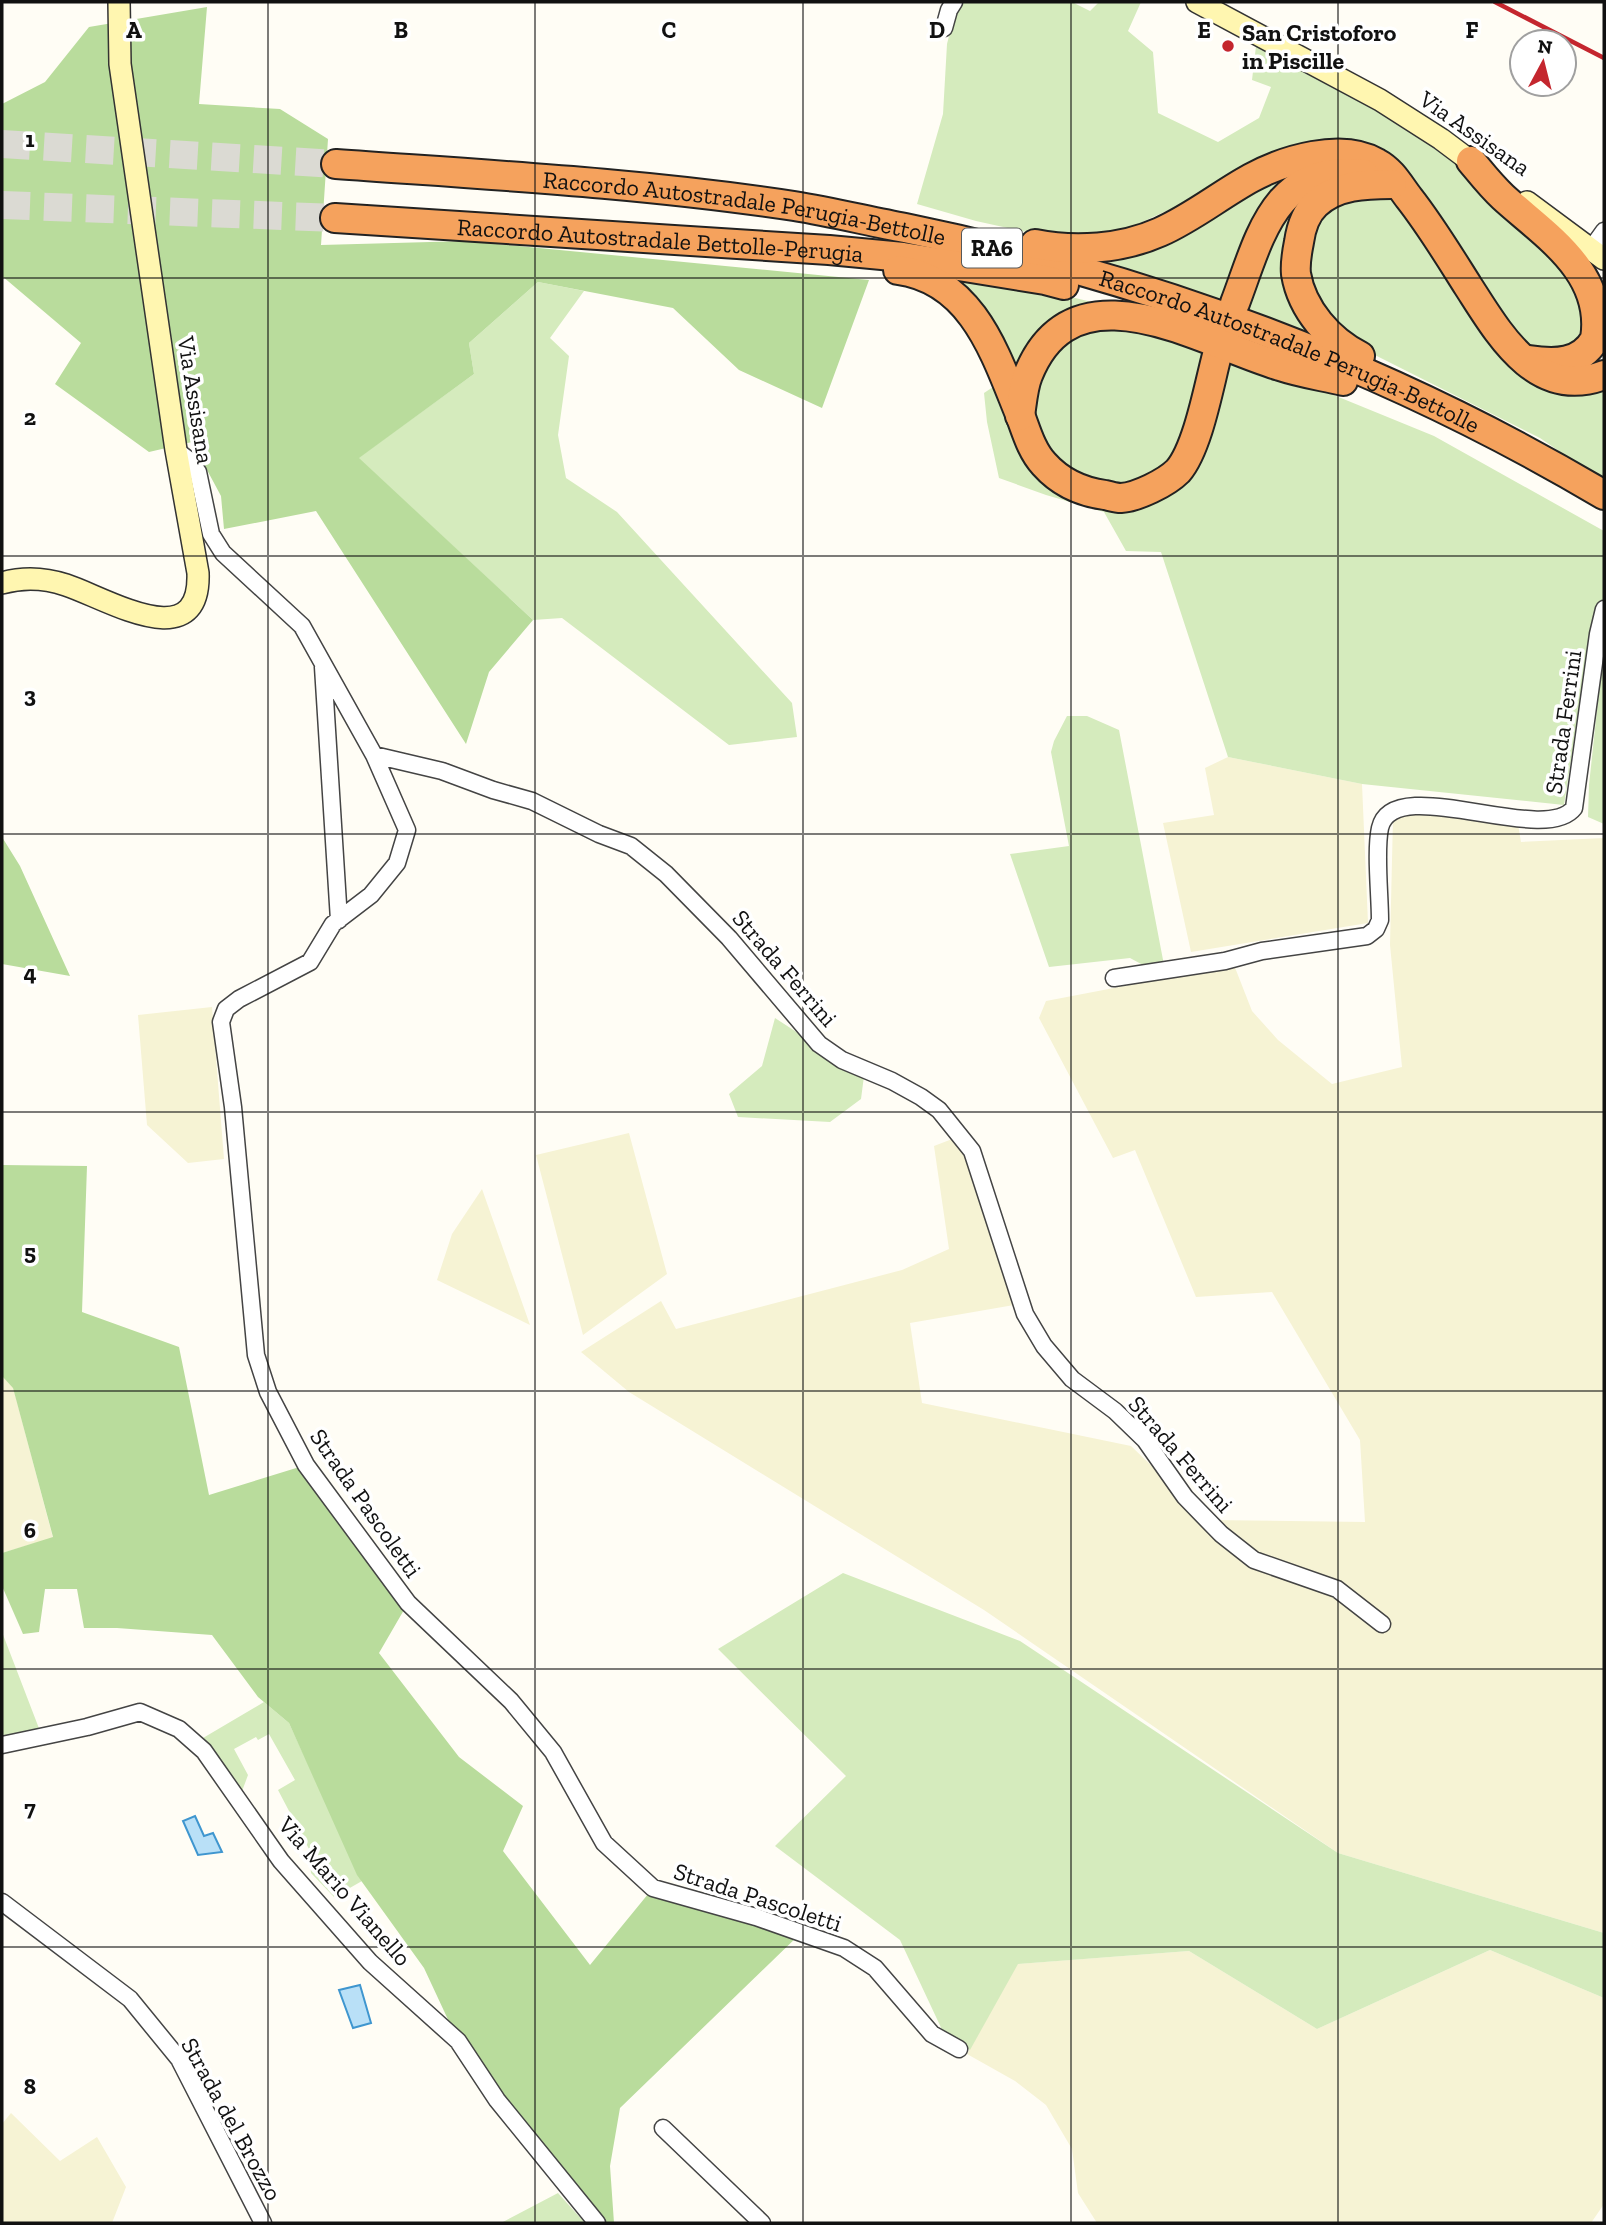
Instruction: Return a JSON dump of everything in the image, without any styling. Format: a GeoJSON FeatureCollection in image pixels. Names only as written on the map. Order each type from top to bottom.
{"type":"FeatureCollection","features":[{"type":"Feature","properties":{"kind":"highway"},"geometry":{"type":"LineString","coordinates":[[797,206],[870,212],[1058,248],[1108,246],[1158,233],[1209,206],[1251,178],[1292,162],[1320,155],[1361,155],[1392,174],[1502,340],[1522,359],[1543,373],[1568,381],[1591,380],[1604,375]]}},
{"type":"Feature","properties":{"kind":"highway"},"geometry":{"type":"LineString","coordinates":[[1471,161],[1504,198],[1571,249],[1591,268],[1600,285],[1604,306],[1603,327],[1592,345],[1580,356],[1564,362],[1522,359]]}},
{"type":"Feature","properties":{"kind":"highway","name":"Raccordo Autostradale Perugia-Bettolle"},"geometry":{"type":"LineString","coordinates":[[336,164],[603,182],[797,206],[966,241],[1053,263],[1145,289],[1265,330],[1347,363],[1414,394],[1560,469],[1604,495]]}},
{"type":"Feature","properties":{"kind":"highway"},"geometry":{"type":"LineString","coordinates":[[1235,303],[1264,226],[1286,196],[1304,183],[1326,175],[1348,172],[1370,175],[1400,189]]}},
{"type":"Feature","properties":{"kind":"highway"},"geometry":{"type":"LineString","coordinates":[[1400,189],[1367,184],[1349,187],[1332,193],[1317,203],[1307,216],[1298,245],[1296,272],[1301,293],[1325,330],[1343,348],[1517,434],[1560,469]]}},
{"type":"Feature","properties":{"kind":"highway","name":"Raccordo Autostradale Bettolle-Perugia"},"geometry":{"type":"LineString","coordinates":[[335,218],[890,256],[1045,280],[1131,303],[1252,344],[1343,381],[1514,462],[1604,515]]}},
{"type":"Feature","properties":{"kind":"highway"},"geometry":{"type":"LineString","coordinates":[[597,236],[651,249],[828,261],[911,272],[932,280],[972,313],[988,337],[1029,440],[1044,464],[1065,481],[1088,493],[1121,498],[1152,489],[1178,471],[1192,446],[1217,355]]}},
{"type":"Feature","properties":{"kind":"highway"},"geometry":{"type":"LineString","coordinates":[[1020,416],[1027,377],[1037,356],[1054,334],[1079,321],[1105,314],[1135,316],[1177,328],[1281,367],[1343,381]]}},
{"type":"Feature","properties":{"kind":"main road","name":"Via Assisana"},"geometry":{"type":"LineString","coordinates":[[2,583],[15,579],[43,579],[66,585],[150,618],[174,617],[186,611],[195,601],[199,586],[176,450],[120,64],[119,2]]}},
{"type":"Feature","properties":{"kind":"main road","name":"Via Assisana"},"geometry":{"type":"LineString","coordinates":[[1197,2],[1380,100],[1441,139],[1598,254]]}},
{"type":"Feature","properties":{"kind":"street"},"geometry":{"type":"LineString","coordinates":[[944,28],[954,2]]}},
{"type":"Feature","properties":{"kind":"street"},"geometry":{"type":"LineString","coordinates":[[1598,254],[1604,231]]}},
{"type":"Feature","properties":{"kind":"street"},"geometry":{"type":"LineString","coordinates":[[176,450],[189,460],[198,472],[211,534],[223,553],[302,626],[374,755]]}},
{"type":"Feature","properties":{"kind":"street","name":"Strada Ferrini"},"geometry":{"type":"LineString","coordinates":[[1114,978],[1225,961],[1262,951],[1367,936],[1376,929],[1380,920],[1380,827],[1389,812],[1398,808],[1421,806],[1545,820],[1569,815],[1574,808],[1598,634],[1604,609]]}},
{"type":"Feature","properties":{"kind":"street"},"geometry":{"type":"LineString","coordinates":[[322,661],[339,920]]}},
{"type":"Feature","properties":{"kind":"street","name":"Strada Ferrini"},"geometry":{"type":"LineString","coordinates":[[374,755],[442,771],[533,802],[599,834],[631,845],[666,874],[729,938],[819,1044],[842,1060],[922,1097],[939,1110],[966,1143],[982,1177],[1025,1314],[1044,1346],[1072,1379],[1115,1411],[1145,1440],[1185,1497],[1221,1534],[1254,1560],[1337,1589],[1382,1623]]}},
{"type":"Feature","properties":{"kind":"street","name":"Strada Pascoletti"},"geometry":{"type":"LineString","coordinates":[[374,755],[407,830],[397,863],[371,895],[333,924],[310,962],[239,999],[226,1009],[221,1022],[233,1107],[256,1354],[268,1392],[306,1465],[408,1602],[511,1701],[552,1752],[604,1843],[653,1888],[757,1917],[844,1948],[874,1968],[932,2034],[959,2049]]}},
{"type":"Feature","properties":{"kind":"street","name":"Via Mario Vianello"},"geometry":{"type":"LineString","coordinates":[[2,1745],[87,1727],[140,1712],[179,1729],[204,1751],[281,1861],[361,1952],[458,2042],[497,2100],[597,2223]]}},
{"type":"Feature","properties":{"kind":"street","name":"Strada del Brozzo"},"geometry":{"type":"LineString","coordinates":[[2,1902],[130,1999],[179,2059],[263,2223]]}},
{"type":"Feature","properties":{"kind":"street"},"geometry":{"type":"LineString","coordinates":[[663,2127],[762,2223]]}},
{"type":"Feature","properties":{"kind":"shaded area"},"geometry":{"type":"Polygon","coordinates":[[[1228,757],[1362,784],[1368,923],[1191,952],[1163,823],[1214,815],[1205,768],[1228,757]]]}},
{"type":"Feature","properties":{"kind":"shaded area"},"geometry":{"type":"Polygon","coordinates":[[[1426,812],[1518,824],[1521,842],[1604,838],[1604,1933],[1338,1853],[984,1610],[629,1392],[581,1352],[661,1301],[676,1329],[902,1270],[949,1249],[934,1146],[960,1136],[988,1209],[1014,1305],[910,1323],[922,1403],[1131,1446],[1208,1520],[1365,1522],[1360,1440],[1272,1292],[1196,1297],[1135,1150],[1113,1158],[1039,1018],[1046,1001],[1234,965],[1252,1011],[1278,1040],[1332,1084],[1402,1067],[1390,945],[1393,818],[1426,812]]]}},
{"type":"Feature","properties":{"kind":"shaded area"},"geometry":{"type":"Polygon","coordinates":[[[212,1007],[224,1159],[188,1163],[147,1125],[138,1015],[212,1007]]]}},
{"type":"Feature","properties":{"kind":"shaded area"},"geometry":{"type":"Polygon","coordinates":[[[629,1133],[667,1274],[583,1335],[536,1155],[629,1133]]]}},
{"type":"Feature","properties":{"kind":"shaded area"},"geometry":{"type":"Polygon","coordinates":[[[482,1189],[530,1325],[437,1280],[452,1234],[482,1189]]]}},
{"type":"Feature","properties":{"kind":"shaded area"},"geometry":{"type":"Polygon","coordinates":[[[2,1376],[13,1387],[53,1538],[2,1553],[2,1376]]]}},
{"type":"Feature","properties":{"kind":"shaded area"},"geometry":{"type":"Polygon","coordinates":[[[1490,1950],[1604,1998],[1604,2204],[1591,2223],[1097,2223],[1078,2193],[1072,2149],[1046,2105],[1015,2081],[967,2054],[1017,1964],[1189,1951],[1317,2029],[1490,1950]]]}},
{"type":"Feature","properties":{"kind":"shaded area"},"geometry":{"type":"Polygon","coordinates":[[[11,2113],[60,2161],[97,2137],[126,2187],[112,2223],[2,2223],[2,2124],[11,2113]]]}},
{"type":"Feature","properties":{"kind":"green space"},"geometry":{"type":"Polygon","coordinates":[[[965,2],[1072,2],[1090,11],[1099,2],[1141,2],[1128,31],[1153,52],[1158,113],[1218,142],[1259,118],[1271,87],[1252,80],[1256,46],[1323,78],[1397,120],[1465,170],[1530,227],[1597,307],[1576,347],[1532,352],[1510,336],[1408,170],[1385,154],[1208,192],[1107,238],[1035,234],[917,204],[943,114],[947,44],[956,8],[965,2]]]}},
{"type":"Feature","properties":{"kind":"green space"},"geometry":{"type":"Polygon","coordinates":[[[207,7],[199,104],[280,109],[328,139],[321,245],[467,241],[869,280],[822,408],[739,370],[673,308],[538,282],[469,343],[474,374],[359,458],[533,620],[489,672],[466,744],[316,511],[224,529],[221,496],[192,442],[149,452],[55,384],[81,343],[2,276],[2,104],[45,82],[89,27],[207,7]]]}},
{"type":"Feature","properties":{"kind":"green space"},"geometry":{"type":"Polygon","coordinates":[[[1314,163],[1227,305],[1085,256],[1241,195],[1314,163]]]}},
{"type":"Feature","properties":{"kind":"green space"},"geometry":{"type":"Polygon","coordinates":[[[1375,192],[1396,199],[1502,354],[1604,381],[1604,482],[1540,438],[1345,340],[1306,293],[1305,228],[1323,205],[1375,192]]]}},
{"type":"Feature","properties":{"kind":"green space"},"geometry":{"type":"Polygon","coordinates":[[[1309,194],[1299,221],[1318,338],[1245,312],[1268,238],[1287,209],[1309,194]]]}},
{"type":"Feature","properties":{"kind":"green space"},"geometry":{"type":"Polygon","coordinates":[[[931,271],[1096,303],[1078,314],[1076,327],[1115,319],[1260,365],[1434,436],[1604,531],[1604,824],[1588,817],[1603,654],[1587,657],[1564,805],[1362,784],[1228,757],[1161,552],[1126,551],[1104,512],[999,478],[984,393],[1011,375],[931,271]]]}},
{"type":"Feature","properties":{"kind":"green space"},"geometry":{"type":"Polygon","coordinates":[[[538,282],[584,291],[550,338],[569,356],[558,435],[566,478],[617,512],[792,703],[797,737],[729,745],[562,618],[533,620],[358,458],[474,374],[469,343],[538,282]]]}},
{"type":"Feature","properties":{"kind":"green space"},"geometry":{"type":"Polygon","coordinates":[[[1067,716],[1087,716],[1119,730],[1164,965],[1143,965],[1130,958],[1049,967],[1010,854],[1069,846],[1051,752],[1067,716]]]}},
{"type":"Feature","properties":{"kind":"green space"},"geometry":{"type":"Polygon","coordinates":[[[2,837],[20,866],[70,976],[2,964],[2,837]]]}},
{"type":"Feature","properties":{"kind":"green space"},"geometry":{"type":"Polygon","coordinates":[[[775,1018],[864,1076],[861,1099],[830,1122],[738,1117],[729,1094],[762,1066],[775,1018]]]}},
{"type":"Feature","properties":{"kind":"green space"},"geometry":{"type":"Polygon","coordinates":[[[2,1165],[87,1166],[82,1312],[179,1347],[209,1495],[306,1465],[408,1603],[379,1653],[459,1757],[523,1806],[503,1851],[590,1965],[653,1888],[801,1933],[620,2108],[610,2166],[614,2223],[597,2223],[458,2041],[424,1968],[357,1875],[289,1723],[258,1697],[212,1635],[84,1628],[77,1589],[45,1589],[39,1632],[23,1634],[2,1586],[2,1553],[53,1537],[13,1388],[2,1376],[2,1165]]]}},
{"type":"Feature","properties":{"kind":"green space"},"geometry":{"type":"Polygon","coordinates":[[[843,1573],[1020,1641],[1338,1853],[1604,1933],[1604,1998],[1490,1950],[1317,2029],[1189,1951],[1018,1964],[970,2050],[944,2034],[900,1940],[775,1846],[846,1776],[718,1649],[843,1573]]]}},
{"type":"Feature","properties":{"kind":"green space"},"geometry":{"type":"Polygon","coordinates":[[[2,1632],[40,1731],[2,1736],[2,1632]]]}},
{"type":"Feature","properties":{"kind":"green space"},"geometry":{"type":"Polygon","coordinates":[[[264,1702],[289,1723],[362,1881],[334,1897],[311,1873],[309,1849],[278,1790],[295,1780],[269,1734],[258,1740],[256,1737],[234,1749],[248,1775],[241,1794],[203,1738],[264,1702]]]}},
{"type":"Feature","properties":{"kind":"green space"},"geometry":{"type":"Polygon","coordinates":[[[558,2193],[585,2223],[501,2223],[558,2193]]]}},
{"type":"Feature","properties":{"kind":"water"},"geometry":{"type":"Polygon","coordinates":[[[195,1816],[204,1836],[213,1833],[222,1852],[198,1855],[183,1821],[195,1816]]]}},
{"type":"Feature","properties":{"kind":"water"},"geometry":{"type":"Polygon","coordinates":[[[360,1985],[371,2023],[353,2028],[339,1990],[360,1985]]]}},
{"type":"Feature","properties":{"kind":"tunnel"},"geometry":{"type":"LineString","coordinates":[[2,144],[336,164]]}},
{"type":"Feature","properties":{"kind":"tunnel"},"geometry":{"type":"LineString","coordinates":[[2,205],[335,218]]}},
{"type":"Feature","properties":{"kind":"railway"},"geometry":{"type":"LineString","coordinates":[[1495,2],[1604,58]]}},
{"type":"Feature","properties":{"kind":"place","name":"San Cristoforo in Piscille"},"geometry":{"type":"Point","coordinates":[1228,46]}}]}
